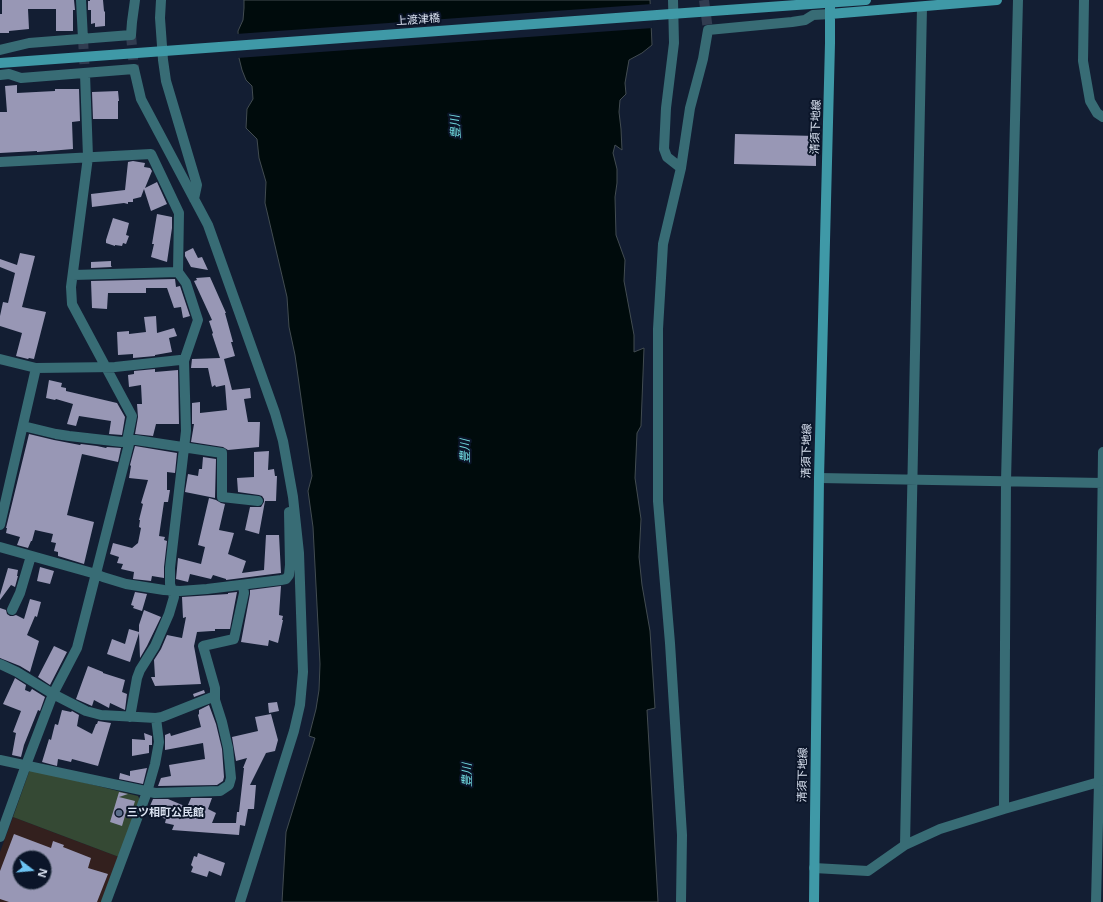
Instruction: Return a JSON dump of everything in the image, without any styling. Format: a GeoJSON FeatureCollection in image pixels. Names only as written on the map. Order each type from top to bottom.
{"type":"FeatureCollection","features":[{"type":"Feature","properties":{"kind":"main road","name":"清須下地線"},"geometry":{"type":"LineString","coordinates":[[814,902],[818,478],[830,0]]}},
{"type":"Feature","properties":{"kind":"main road","name":"上渡津橋"},"geometry":{"type":"LineString","coordinates":[[0,63],[866,0]]}},
{"type":"Feature","properties":{"kind":"main road"},"geometry":{"type":"LineString","coordinates":[[830,14],[997,0]]}},
{"type":"Feature","properties":{"kind":"street"},"geometry":{"type":"LineString","coordinates":[[81,0],[83,39]]}},
{"type":"Feature","properties":{"kind":"street"},"geometry":{"type":"LineString","coordinates":[[0,50],[29,43],[131,35],[136,0]]}},
{"type":"Feature","properties":{"kind":"street"},"geometry":{"type":"LineString","coordinates":[[161,0],[160,18],[165,51],[166,81],[197,185],[194,199]]}},
{"type":"Feature","properties":{"kind":"street"},"geometry":{"type":"LineString","coordinates":[[673,0],[672,14],[674,43],[666,108],[664,149],[667,157],[681,168]]}},
{"type":"Feature","properties":{"kind":"street"},"geometry":{"type":"LineString","coordinates":[[1004,809],[1006,481],[1018,0]]}},
{"type":"Feature","properties":{"kind":"street"},"geometry":{"type":"LineString","coordinates":[[1084,0],[1083,61],[1090,101],[1097,113],[1103,117]]}},
{"type":"Feature","properties":{"kind":"street"},"geometry":{"type":"LineString","coordinates":[[905,845],[922,7]]}},
{"type":"Feature","properties":{"kind":"street"},"geometry":{"type":"LineString","coordinates":[[681,902],[682,835],[670,643],[658,501],[658,329],[663,244],[681,168],[690,108],[703,59],[708,30],[792,22],[805,20],[813,15],[830,14]]}},
{"type":"Feature","properties":{"kind":"street"},"geometry":{"type":"LineString","coordinates":[[0,75],[9,74],[21,78],[134,69],[141,99],[208,225],[275,414],[283,441],[293,497],[299,553],[303,672],[300,706],[294,731],[240,902]]}},
{"type":"Feature","properties":{"kind":"street"},"geometry":{"type":"LineString","coordinates":[[0,837],[53,694],[77,648],[129,444],[128,436],[132,416],[72,304],[70,287],[88,157],[85,74]]}},
{"type":"Feature","properties":{"kind":"street"},"geometry":{"type":"LineString","coordinates":[[0,162],[151,154],[180,213],[178,272],[186,283],[198,320],[184,361],[185,448],[170,568],[170,584],[174,597],[169,614],[155,646],[140,670],[137,678],[130,717]]}},
{"type":"Feature","properties":{"kind":"street"},"geometry":{"type":"LineString","coordinates":[[73,274],[178,272]]}},
{"type":"Feature","properties":{"kind":"street"},"geometry":{"type":"LineString","coordinates":[[0,359],[36,368],[115,367],[180,360],[184,361]]}},
{"type":"Feature","properties":{"kind":"street"},"geometry":{"type":"LineString","coordinates":[[0,525],[24,426],[36,368]]}},
{"type":"Feature","properties":{"kind":"street"},"geometry":{"type":"LineString","coordinates":[[24,426],[68,436],[122,442],[136,440],[222,453],[222,497],[258,501]]}},
{"type":"Feature","properties":{"kind":"street"},"geometry":{"type":"LineString","coordinates":[[1096,902],[1103,452]]}},
{"type":"Feature","properties":{"kind":"street"},"geometry":{"type":"LineString","coordinates":[[818,478],[1103,483]]}},
{"type":"Feature","properties":{"kind":"street"},"geometry":{"type":"LineString","coordinates":[[0,547],[126,584],[164,590],[242,585],[281,580],[286,579],[290,565],[289,509],[293,497]]}},
{"type":"Feature","properties":{"kind":"street"},"geometry":{"type":"LineString","coordinates":[[12,610],[20,593],[31,556]]}},
{"type":"Feature","properties":{"kind":"street"},"geometry":{"type":"LineString","coordinates":[[0,760],[147,792],[220,791],[228,785],[231,778],[228,748],[215,700],[215,688],[203,646],[234,639],[244,593],[242,585]]}},
{"type":"Feature","properties":{"kind":"street"},"geometry":{"type":"LineString","coordinates":[[0,664],[17,672],[86,712],[101,715],[162,717],[215,696]]}},
{"type":"Feature","properties":{"kind":"street"},"geometry":{"type":"LineString","coordinates":[[106,902],[147,792],[155,764],[158,742],[156,718]]}},
{"type":"Feature","properties":{"kind":"street"},"geometry":{"type":"LineString","coordinates":[[814,868],[868,871],[905,845],[940,829],[1099,782]]}},
{"type":"Feature","properties":{"kind":"shaded area"},"geometry":{"type":"Polygon","coordinates":[[[13,817],[119,857],[102,902],[0,902],[0,852],[13,817]]]}},
{"type":"Feature","properties":{"kind":"green space"},"geometry":{"type":"Polygon","coordinates":[[[30,769],[138,796],[140,800],[119,857],[13,817],[30,769]]]}},
{"type":"Feature","properties":{"kind":"water","name":"豊川"},"geometry":{"type":"Polygon","coordinates":[[[244,0],[650,0],[652,45],[642,53],[629,60],[625,83],[626,94],[620,100],[619,112],[622,150],[615,145],[613,153],[617,169],[615,197],[616,235],[625,260],[624,281],[634,335],[634,352],[644,348],[641,426],[637,433],[635,478],[641,519],[639,557],[650,631],[655,708],[647,710],[658,902],[282,902],[286,832],[315,738],[309,736],[319,690],[320,664],[313,527],[308,491],[312,476],[295,355],[289,327],[287,297],[265,203],[266,182],[259,158],[257,139],[246,128],[247,109],[253,99],[252,86],[246,80],[239,58],[238,31],[243,20],[244,0]]]}},
{"type":"Feature","properties":{"kind":"pier"},"geometry":{"type":"Polygon","coordinates":[[[652,4],[653,28],[237,58],[236,34],[652,4]]]}},
{"type":"Feature","properties":{"kind":"building"},"geometry":{"type":"Polygon","coordinates":[[[2,0],[74,0],[75,10],[73,10],[73,31],[56,31],[56,9],[28,9],[29,29],[9,31],[9,33],[0,33],[2,0]]]}},
{"type":"Feature","properties":{"kind":"building"},"geometry":{"type":"Polygon","coordinates":[[[103,0],[105,26],[95,27],[95,23],[91,24],[91,10],[88,10],[88,1],[103,0]]]}},
{"type":"Feature","properties":{"kind":"building"},"geometry":{"type":"Polygon","coordinates":[[[17,85],[17,93],[55,91],[55,89],[79,89],[80,121],[72,122],[73,149],[0,153],[0,112],[7,112],[5,86],[17,85]]]}},
{"type":"Feature","properties":{"kind":"building"},"geometry":{"type":"Polygon","coordinates":[[[118,91],[118,119],[93,119],[92,92],[118,91]]]}},
{"type":"Feature","properties":{"kind":"building"},"geometry":{"type":"Polygon","coordinates":[[[735,134],[816,136],[816,166],[734,164],[735,134]]]}},
{"type":"Feature","properties":{"kind":"building"},"geometry":{"type":"Polygon","coordinates":[[[133,161],[145,163],[144,167],[150,168],[152,171],[145,188],[157,182],[167,204],[151,211],[144,189],[141,197],[133,199],[133,202],[128,202],[128,204],[124,203],[92,207],[91,194],[125,190],[128,162],[133,161]]]}},
{"type":"Feature","properties":{"kind":"building"},"geometry":{"type":"Polygon","coordinates":[[[157,214],[172,217],[172,228],[167,262],[151,257],[157,214]]]}},
{"type":"Feature","properties":{"kind":"building"},"geometry":{"type":"Polygon","coordinates":[[[113,218],[129,223],[126,235],[129,236],[126,244],[123,243],[122,246],[115,246],[106,243],[113,218]]]}},
{"type":"Feature","properties":{"kind":"building"},"geometry":{"type":"Polygon","coordinates":[[[193,248],[198,258],[202,257],[208,270],[191,267],[185,256],[185,252],[193,248]]]}},
{"type":"Feature","properties":{"kind":"building"},"geometry":{"type":"Polygon","coordinates":[[[20,253],[35,256],[22,307],[46,312],[34,359],[16,356],[22,333],[0,326],[0,316],[3,302],[8,303],[15,273],[0,267],[0,259],[17,265],[20,253]]]}},
{"type":"Feature","properties":{"kind":"building"},"geometry":{"type":"Polygon","coordinates":[[[111,261],[112,267],[91,268],[91,262],[111,261]]]}},
{"type":"Feature","properties":{"kind":"building"},"geometry":{"type":"Polygon","coordinates":[[[210,277],[226,313],[233,342],[231,342],[235,356],[224,359],[232,390],[250,388],[251,398],[244,399],[248,422],[260,422],[259,447],[228,450],[223,447],[191,442],[194,424],[192,424],[192,403],[200,402],[200,413],[227,410],[225,385],[216,387],[215,385],[212,387],[208,368],[191,368],[192,359],[220,358],[209,321],[212,320],[194,281],[197,280],[196,278],[210,277]]]}},
{"type":"Feature","properties":{"kind":"building"},"geometry":{"type":"Polygon","coordinates":[[[175,279],[176,287],[180,286],[190,316],[183,318],[181,307],[174,308],[167,288],[146,288],[146,293],[108,293],[107,309],[92,308],[91,281],[175,279]]]}},
{"type":"Feature","properties":{"kind":"building"},"geometry":{"type":"Polygon","coordinates":[[[156,316],[157,333],[174,328],[177,336],[169,338],[172,352],[155,356],[133,358],[133,354],[118,355],[117,332],[129,331],[129,334],[146,332],[144,317],[156,316]]]}},
{"type":"Feature","properties":{"kind":"building"},"geometry":{"type":"Polygon","coordinates":[[[155,369],[155,372],[178,370],[179,424],[156,424],[153,436],[135,434],[138,417],[137,404],[142,404],[141,385],[129,387],[128,375],[134,374],[134,371],[155,369]]]}},
{"type":"Feature","properties":{"kind":"building"},"geometry":{"type":"Polygon","coordinates":[[[49,380],[62,383],[61,387],[66,388],[66,391],[117,403],[125,417],[122,435],[109,434],[111,421],[79,416],[76,426],[67,424],[73,404],[46,398],[49,380]]]}},
{"type":"Feature","properties":{"kind":"building"},"geometry":{"type":"Polygon","coordinates":[[[29,434],[80,445],[121,448],[118,462],[82,454],[67,515],[94,522],[84,564],[58,556],[58,552],[54,551],[56,543],[51,542],[53,534],[35,530],[28,548],[17,545],[20,537],[6,533],[29,434]]]}},
{"type":"Feature","properties":{"kind":"building"},"geometry":{"type":"Polygon","coordinates":[[[135,446],[177,453],[175,473],[167,472],[167,490],[170,490],[168,502],[164,502],[159,536],[165,537],[164,540],[167,541],[164,578],[152,576],[151,581],[133,579],[134,572],[121,569],[123,564],[117,563],[119,557],[110,554],[113,543],[132,548],[138,543],[141,528],[139,527],[139,520],[143,504],[141,503],[148,480],[129,478],[130,465],[135,446]]]}},
{"type":"Feature","properties":{"kind":"building"},"geometry":{"type":"Polygon","coordinates":[[[269,451],[268,470],[274,469],[275,476],[277,476],[276,501],[265,501],[259,534],[245,530],[250,507],[261,507],[264,499],[259,495],[238,492],[237,478],[254,477],[254,452],[269,451]]]}},
{"type":"Feature","properties":{"kind":"building"},"geometry":{"type":"Polygon","coordinates":[[[203,457],[216,459],[215,498],[185,492],[188,474],[198,476],[199,469],[202,469],[203,457]]]}},
{"type":"Feature","properties":{"kind":"building"},"geometry":{"type":"Polygon","coordinates":[[[209,498],[225,504],[219,530],[234,533],[228,554],[246,561],[242,573],[264,570],[266,535],[279,535],[281,573],[226,580],[213,575],[211,579],[190,574],[188,582],[176,579],[178,558],[201,564],[205,547],[198,545],[209,498]]]}},
{"type":"Feature","properties":{"kind":"building"},"geometry":{"type":"Polygon","coordinates":[[[40,567],[54,571],[50,584],[37,581],[40,567]]]}},
{"type":"Feature","properties":{"kind":"building"},"geometry":{"type":"Polygon","coordinates":[[[8,568],[18,570],[18,576],[15,587],[11,585],[0,600],[0,595],[8,568]]]}},
{"type":"Feature","properties":{"kind":"building"},"geometry":{"type":"Polygon","coordinates":[[[281,586],[279,615],[283,616],[283,620],[278,643],[269,640],[268,646],[241,642],[250,590],[281,586]]]}},
{"type":"Feature","properties":{"kind":"building"},"geometry":{"type":"Polygon","coordinates":[[[135,592],[147,594],[142,611],[133,608],[134,606],[131,605],[135,592]]]}},
{"type":"Feature","properties":{"kind":"building"},"geometry":{"type":"Polygon","coordinates":[[[237,592],[230,629],[215,629],[215,631],[197,632],[194,646],[201,684],[155,686],[151,677],[155,677],[154,660],[167,635],[182,638],[186,617],[183,618],[182,597],[237,592]]]}},
{"type":"Feature","properties":{"kind":"building"},"geometry":{"type":"Polygon","coordinates":[[[30,599],[41,602],[37,617],[35,616],[27,635],[39,641],[30,672],[20,666],[0,658],[0,608],[6,610],[7,614],[10,616],[16,615],[24,619],[30,599]]]}},
{"type":"Feature","properties":{"kind":"building"},"geometry":{"type":"Polygon","coordinates":[[[144,610],[161,617],[140,658],[139,633],[130,662],[107,654],[112,639],[125,644],[129,629],[139,632],[139,625],[144,610]]]}},
{"type":"Feature","properties":{"kind":"building"},"geometry":{"type":"Polygon","coordinates":[[[54,646],[67,652],[50,685],[38,677],[54,646]]]}},
{"type":"Feature","properties":{"kind":"building"},"geometry":{"type":"Polygon","coordinates":[[[88,666],[103,673],[125,680],[122,692],[127,694],[125,710],[110,703],[109,708],[94,700],[92,706],[76,699],[88,666]]]}},
{"type":"Feature","properties":{"kind":"building"},"geometry":{"type":"Polygon","coordinates":[[[15,678],[26,685],[25,690],[30,692],[32,689],[45,697],[40,711],[38,710],[24,745],[21,757],[12,755],[16,733],[13,732],[21,711],[3,704],[15,678]]]}},
{"type":"Feature","properties":{"kind":"building"},"geometry":{"type":"Polygon","coordinates":[[[204,690],[205,693],[194,697],[193,694],[204,690]]]}},
{"type":"Feature","properties":{"kind":"building"},"geometry":{"type":"Polygon","coordinates":[[[277,702],[279,711],[269,713],[268,703],[277,702]]]}},
{"type":"Feature","properties":{"kind":"building"},"geometry":{"type":"Polygon","coordinates":[[[209,705],[216,724],[222,749],[223,781],[217,785],[158,786],[161,778],[171,776],[169,765],[205,759],[203,743],[165,750],[165,735],[170,733],[171,736],[201,727],[198,715],[199,710],[209,705]]]}},
{"type":"Feature","properties":{"kind":"building"},"geometry":{"type":"Polygon","coordinates":[[[62,710],[72,711],[79,715],[77,726],[92,734],[98,721],[111,723],[98,766],[72,759],[71,762],[58,759],[57,766],[42,762],[49,739],[51,740],[55,724],[58,725],[62,710]]]}},
{"type":"Feature","properties":{"kind":"building"},"geometry":{"type":"Polygon","coordinates":[[[271,714],[278,740],[275,751],[266,753],[250,785],[256,785],[254,809],[248,809],[245,826],[240,825],[239,835],[172,830],[174,825],[165,823],[166,819],[160,817],[162,810],[150,806],[153,799],[168,799],[187,807],[191,798],[212,798],[208,809],[216,813],[212,823],[236,823],[237,812],[239,812],[243,768],[247,758],[236,761],[232,737],[258,731],[255,717],[271,714]]]}},
{"type":"Feature","properties":{"kind":"building"},"geometry":{"type":"Polygon","coordinates":[[[144,733],[152,736],[152,745],[149,745],[149,753],[132,756],[132,739],[145,740],[144,733]]]}},
{"type":"Feature","properties":{"kind":"building"},"geometry":{"type":"Polygon","coordinates":[[[147,768],[143,784],[119,779],[120,773],[130,776],[130,771],[147,768]]]}},
{"type":"Feature","properties":{"kind":"building","name":"三ツ相町公民館"},"geometry":{"type":"Polygon","coordinates":[[[119,792],[128,794],[119,797],[135,801],[132,811],[127,809],[122,826],[110,822],[119,792]]]}},
{"type":"Feature","properties":{"kind":"building"},"geometry":{"type":"Polygon","coordinates":[[[14,834],[51,848],[53,841],[64,845],[63,847],[91,858],[88,868],[108,874],[97,902],[9,902],[0,899],[0,871],[14,834]]]}},
{"type":"Feature","properties":{"kind":"building"},"geometry":{"type":"Polygon","coordinates":[[[198,853],[225,863],[221,876],[209,871],[207,877],[191,872],[193,867],[191,865],[194,856],[197,857],[198,853]]]}},
{"type":"Feature","properties":{"kind":"tunnel"},"geometry":{"type":"LineString","coordinates":[[704,0],[708,30]]}},
{"type":"Feature","properties":{"kind":"tunnel"},"geometry":{"type":"LineString","coordinates":[[131,35],[134,69]]}},
{"type":"Feature","properties":{"kind":"tunnel"},"geometry":{"type":"LineString","coordinates":[[83,39],[85,74]]}},
{"type":"Feature","properties":{"kind":"place","name":"三ツ相町公民館"},"geometry":{"type":"Point","coordinates":[119,813]}}]}
